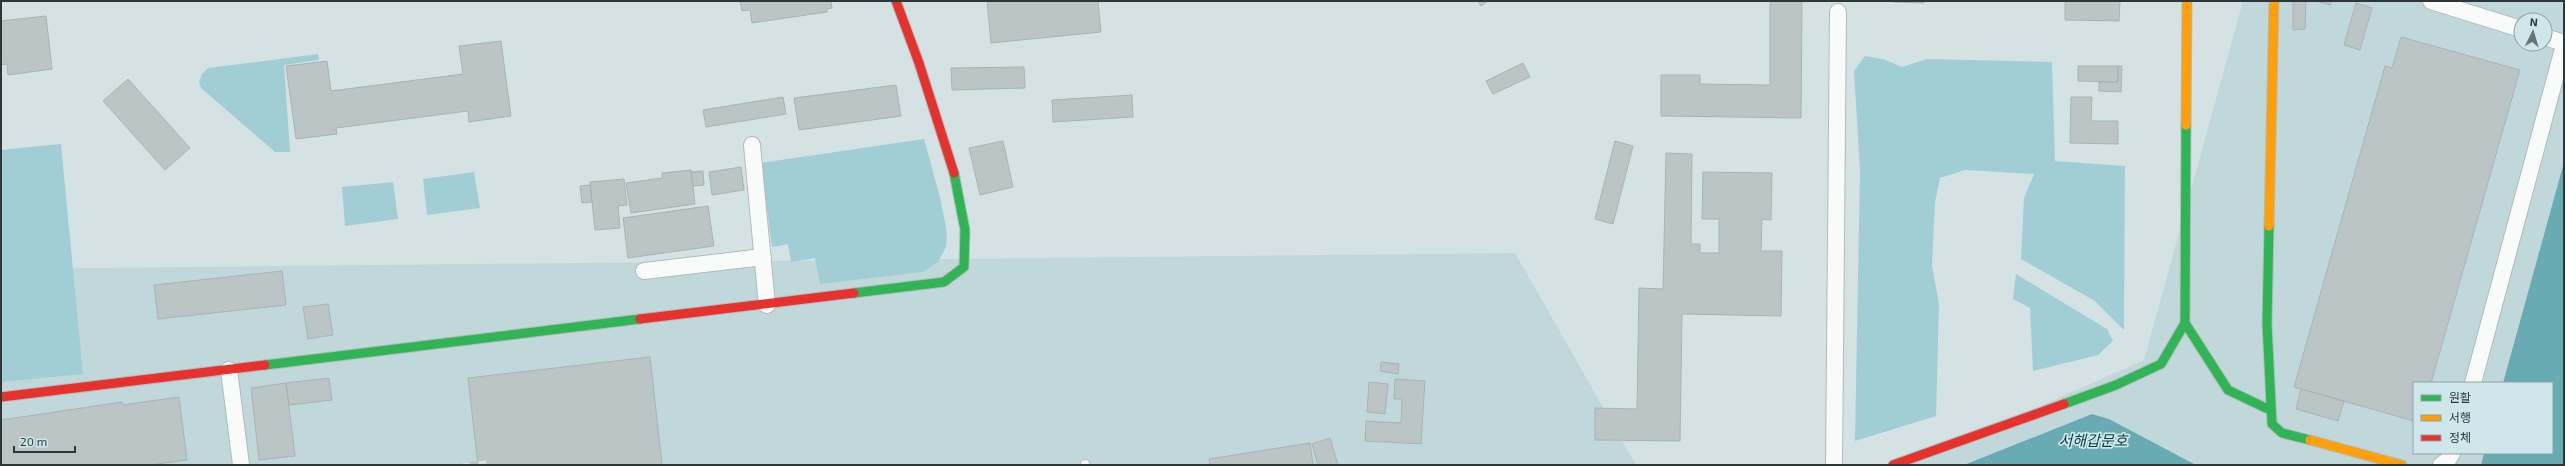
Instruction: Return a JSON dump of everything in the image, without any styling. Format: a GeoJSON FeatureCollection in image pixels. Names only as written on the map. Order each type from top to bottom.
{"type":"FeatureCollection","features":[{"type":"Feature","properties":{"kind":"street"},"geometry":{"type":"LineString","coordinates":[[1,397],[767,305],[944,282],[964,267],[967,248],[962,200],[912,39],[896,1]]}},
{"type":"Feature","properties":{"kind":"street"},"geometry":{"type":"LineString","coordinates":[[1893,465],[2116,385],[2160,364],[2185,323],[2187,1]]}},
{"type":"Feature","properties":{"kind":"street"},"geometry":{"type":"LineString","coordinates":[[2274,1],[2267,324],[2270,410],[2272,424],[2282,433],[2402,465]]}},
{"type":"Feature","properties":{"kind":"street"},"geometry":{"type":"LineString","coordinates":[[2431,1],[2513,27]]}},
{"type":"Feature","properties":{"kind":"street"},"geometry":{"type":"LineString","coordinates":[[1834,465],[1838,12]]}},
{"type":"Feature","properties":{"kind":"street"},"geometry":{"type":"LineString","coordinates":[[2473,382],[2564,44],[2553,40]]}},
{"type":"Feature","properties":{"kind":"street"},"geometry":{"type":"LineString","coordinates":[[752,145],[767,305]]}},
{"type":"Feature","properties":{"kind":"street"},"geometry":{"type":"LineString","coordinates":[[644,271],[763,257]]}},
{"type":"Feature","properties":{"kind":"street"},"geometry":{"type":"LineString","coordinates":[[2185,323],[2228,390],[2270,410]]}},
{"type":"Feature","properties":{"kind":"street"},"geometry":{"type":"LineString","coordinates":[[229,370],[241,465]]}},
{"type":"Feature","properties":{"kind":"street"},"geometry":{"type":"LineString","coordinates":[[2441,465],[2448,460],[2451,454]]}},
{"type":"Feature","properties":{"kind":"shaded area"},"geometry":{"type":"Polygon","coordinates":[[[2243,1],[2564,1],[2564,162],[2503,382],[2413,382],[2413,454],[2484,454],[2481,465],[2196,465],[2109,419],[2092,414],[1964,465],[1908,465],[2144,360],[2243,1]]]}},
{"type":"Feature","properties":{"kind":"shaded area"},"geometry":{"type":"Polygon","coordinates":[[[318,54],[319,60],[284,65],[290,152],[275,152],[201,88],[199,82],[202,74],[208,68],[318,54]]]}},
{"type":"Feature","properties":{"kind":"shaded area"},"geometry":{"type":"Polygon","coordinates":[[[1865,56],[1883,59],[1902,67],[1927,59],[2052,62],[2055,161],[2125,166],[2124,330],[2095,301],[2021,259],[2024,198],[2034,174],[1965,170],[1940,178],[1935,202],[1932,266],[1939,304],[1936,416],[1855,441],[1860,170],[1854,71],[1865,56]]]}},
{"type":"Feature","properties":{"kind":"shaded area"},"geometry":{"type":"Polygon","coordinates":[[[924,139],[940,197],[947,233],[946,247],[938,262],[923,272],[820,284],[815,258],[791,262],[788,244],[772,247],[761,163],[924,139]]]}},
{"type":"Feature","properties":{"kind":"shaded area"},"geometry":{"type":"Polygon","coordinates":[[[61,144],[83,374],[1,382],[1,150],[61,144]]]}},
{"type":"Feature","properties":{"kind":"shaded area"},"geometry":{"type":"Polygon","coordinates":[[[474,172],[480,208],[427,215],[423,179],[474,172]]]}},
{"type":"Feature","properties":{"kind":"shaded area"},"geometry":{"type":"Polygon","coordinates":[[[393,182],[398,219],[345,226],[342,187],[393,182]]]}},
{"type":"Feature","properties":{"kind":"shaded area"},"geometry":{"type":"Polygon","coordinates":[[[1515,253],[1636,465],[1,465],[1,269],[1515,253]]]}},
{"type":"Feature","properties":{"kind":"shaded area"},"geometry":{"type":"Polygon","coordinates":[[[2016,274],[2107,329],[2113,341],[2098,355],[2033,371],[2030,308],[2013,299],[2016,274]]]}},
{"type":"Feature","properties":{"kind":"water"},"geometry":{"type":"Polygon","coordinates":[[[2564,162],[2564,465],[2481,465],[2484,454],[2553,454],[2553,382],[2503,382],[2564,162]]]}},
{"type":"Feature","properties":{"kind":"water","name":"서해갑문호"},"geometry":{"type":"Polygon","coordinates":[[[2092,414],[2109,419],[2196,465],[1964,465],[2092,414]]]}},
{"type":"Feature","properties":{"kind":"building"},"geometry":{"type":"Polygon","coordinates":[[[740,1],[831,1],[832,8],[827,9],[827,12],[752,23],[750,10],[742,11],[740,1]]]}},
{"type":"Feature","properties":{"kind":"building"},"geometry":{"type":"Polygon","coordinates":[[[987,1],[1098,1],[1101,32],[991,43],[987,1]]]}},
{"type":"Feature","properties":{"kind":"building"},"geometry":{"type":"Polygon","coordinates":[[[1478,1],[1488,1],[1481,6],[1478,1]]]}},
{"type":"Feature","properties":{"kind":"building"},"geometry":{"type":"Polygon","coordinates":[[[1770,1],[1802,1],[1801,118],[1661,116],[1661,75],[1700,75],[1700,84],[1770,85],[1770,1]]]}},
{"type":"Feature","properties":{"kind":"building"},"geometry":{"type":"Polygon","coordinates":[[[1924,1],[1924,3],[1893,2],[1924,1]]]}},
{"type":"Feature","properties":{"kind":"building"},"geometry":{"type":"Polygon","coordinates":[[[2065,1],[2120,1],[2119,21],[2065,20],[2065,1]]]}},
{"type":"Feature","properties":{"kind":"building"},"geometry":{"type":"Polygon","coordinates":[[[2293,1],[2306,1],[2305,29],[2293,30],[2293,1]]]}},
{"type":"Feature","properties":{"kind":"building"},"geometry":{"type":"Polygon","coordinates":[[[2316,1],[2332,1],[2330,5],[2316,1]]]}},
{"type":"Feature","properties":{"kind":"building"},"geometry":{"type":"Polygon","coordinates":[[[2356,3],[2372,8],[2360,50],[2344,45],[2356,3]]]}},
{"type":"Feature","properties":{"kind":"building"},"geometry":{"type":"Polygon","coordinates":[[[46,16],[52,69],[8,75],[7,64],[1,65],[1,21],[46,16]]]}},
{"type":"Feature","properties":{"kind":"building"},"geometry":{"type":"Polygon","coordinates":[[[2401,37],[2520,70],[2431,382],[2413,382],[2413,421],[2294,387],[2385,66],[2392,68],[2401,37]]]}},
{"type":"Feature","properties":{"kind":"building"},"geometry":{"type":"Polygon","coordinates":[[[501,41],[511,116],[469,122],[468,111],[336,128],[337,134],[296,139],[286,66],[327,61],[331,91],[463,74],[459,46],[501,41]]]}},
{"type":"Feature","properties":{"kind":"building"},"geometry":{"type":"Polygon","coordinates":[[[1523,63],[1530,77],[1493,94],[1486,81],[1523,63]]]}},
{"type":"Feature","properties":{"kind":"building"},"geometry":{"type":"Polygon","coordinates":[[[2078,66],[2118,66],[2118,82],[2078,81],[2078,66]]]}},
{"type":"Feature","properties":{"kind":"building"},"geometry":{"type":"Polygon","coordinates":[[[2118,66],[2122,66],[2121,92],[2099,91],[2099,82],[2118,82],[2118,66]]]}},
{"type":"Feature","properties":{"kind":"building"},"geometry":{"type":"Polygon","coordinates":[[[1024,67],[1025,88],[952,90],[951,68],[1024,67]]]}},
{"type":"Feature","properties":{"kind":"building"},"geometry":{"type":"Polygon","coordinates":[[[128,79],[190,148],[165,170],[103,101],[128,79]]]}},
{"type":"Feature","properties":{"kind":"building"},"geometry":{"type":"Polygon","coordinates":[[[896,85],[901,116],[799,130],[794,98],[896,85]]]}},
{"type":"Feature","properties":{"kind":"building"},"geometry":{"type":"Polygon","coordinates":[[[1132,95],[1133,117],[1053,122],[1052,100],[1132,95]]]}},
{"type":"Feature","properties":{"kind":"building"},"geometry":{"type":"Polygon","coordinates":[[[783,97],[786,114],[706,127],[703,110],[783,97]]]}},
{"type":"Feature","properties":{"kind":"building"},"geometry":{"type":"Polygon","coordinates":[[[2071,97],[2092,97],[2091,121],[2118,121],[2118,144],[2070,143],[2071,97]]]}},
{"type":"Feature","properties":{"kind":"building"},"geometry":{"type":"Polygon","coordinates":[[[1003,141],[1013,187],[980,195],[969,148],[1003,141]]]}},
{"type":"Feature","properties":{"kind":"building"},"geometry":{"type":"Polygon","coordinates":[[[1615,141],[1633,146],[1613,224],[1595,219],[1615,141]]]}},
{"type":"Feature","properties":{"kind":"building"},"geometry":{"type":"Polygon","coordinates":[[[1666,153],[1692,154],[1691,244],[1700,244],[1700,253],[1719,253],[1719,219],[1702,219],[1703,172],[1772,173],[1771,220],[1762,219],[1761,251],[1782,251],[1781,316],[1682,314],[1680,441],[1595,440],[1595,408],[1637,409],[1639,288],[1663,289],[1666,153]]]}},
{"type":"Feature","properties":{"kind":"building"},"geometry":{"type":"Polygon","coordinates":[[[741,167],[744,190],[712,195],[709,172],[741,167]]]}},
{"type":"Feature","properties":{"kind":"building"},"geometry":{"type":"Polygon","coordinates":[[[691,170],[695,204],[631,213],[626,183],[662,178],[662,173],[691,170]]]}},
{"type":"Feature","properties":{"kind":"building"},"geometry":{"type":"Polygon","coordinates":[[[703,171],[704,185],[693,186],[691,172],[703,171]]]}},
{"type":"Feature","properties":{"kind":"building"},"geometry":{"type":"Polygon","coordinates":[[[624,179],[627,205],[618,206],[620,228],[595,230],[590,182],[624,179]]]}},
{"type":"Feature","properties":{"kind":"building"},"geometry":{"type":"Polygon","coordinates":[[[590,185],[592,202],[582,203],[580,186],[590,185]]]}},
{"type":"Feature","properties":{"kind":"building"},"geometry":{"type":"Polygon","coordinates":[[[708,206],[714,246],[628,258],[623,218],[708,206]]]}},
{"type":"Feature","properties":{"kind":"building"},"geometry":{"type":"Polygon","coordinates":[[[282,271],[286,305],[158,319],[154,285],[282,271]]]}},
{"type":"Feature","properties":{"kind":"building"},"geometry":{"type":"Polygon","coordinates":[[[328,304],[333,335],[308,339],[303,307],[328,304]]]}},
{"type":"Feature","properties":{"kind":"building"},"geometry":{"type":"Polygon","coordinates":[[[650,357],[662,465],[478,465],[468,378],[650,357]]]}},
{"type":"Feature","properties":{"kind":"building"},"geometry":{"type":"Polygon","coordinates":[[[1381,362],[1399,364],[1398,374],[1380,371],[1381,362]]]}},
{"type":"Feature","properties":{"kind":"building"},"geometry":{"type":"Polygon","coordinates":[[[329,378],[332,400],[289,405],[286,383],[329,378]]]}},
{"type":"Feature","properties":{"kind":"building"},"geometry":{"type":"Polygon","coordinates":[[[1395,379],[1425,381],[1421,444],[1365,441],[1366,421],[1401,423],[1402,399],[1394,399],[1395,379]]]}},
{"type":"Feature","properties":{"kind":"building"},"geometry":{"type":"Polygon","coordinates":[[[1369,382],[1388,384],[1385,414],[1367,412],[1369,382]]]}},
{"type":"Feature","properties":{"kind":"building"},"geometry":{"type":"Polygon","coordinates":[[[286,383],[295,456],[259,460],[251,388],[286,383]]]}},
{"type":"Feature","properties":{"kind":"building"},"geometry":{"type":"Polygon","coordinates":[[[2301,389],[2344,401],[2338,421],[2296,409],[2301,389]]]}},
{"type":"Feature","properties":{"kind":"building"},"geometry":{"type":"Polygon","coordinates":[[[179,397],[187,460],[149,465],[1,465],[1,420],[122,402],[122,405],[179,397]]]}},
{"type":"Feature","properties":{"kind":"building"},"geometry":{"type":"Polygon","coordinates":[[[1330,438],[1338,465],[1318,465],[1312,444],[1330,438]]]}},
{"type":"Feature","properties":{"kind":"building"},"geometry":{"type":"Polygon","coordinates":[[[1310,443],[1313,465],[1210,465],[1209,459],[1310,443]]]}},
{"type":"Feature","properties":{"kind":"railway"},"geometry":{"type":"LineString","coordinates":[[461,465],[486,462]]}},
{"type":"Feature","properties":{"kind":"traffic: fast"},"geometry":{"type":"LineString","coordinates":[[2064,404],[2116,385],[2161,364],[2185,323],[2186,125]]}},
{"type":"Feature","properties":{"kind":"traffic: fast"},"geometry":{"type":"LineString","coordinates":[[854,293],[944,282],[964,267],[965,230],[954,173]]}},
{"type":"Feature","properties":{"kind":"traffic: fast"},"geometry":{"type":"LineString","coordinates":[[2269,226],[2267,324],[2272,424],[2282,433],[2310,440]]}},
{"type":"Feature","properties":{"kind":"traffic: fast"},"geometry":{"type":"LineString","coordinates":[[265,365],[640,319]]}},
{"type":"Feature","properties":{"kind":"traffic: fast"},"geometry":{"type":"LineString","coordinates":[[2185,323],[2228,390],[2270,410]]}},
{"type":"Feature","properties":{"kind":"traffic: slow"},"geometry":{"type":"LineString","coordinates":[[2186,125],[2187,1]]}},
{"type":"Feature","properties":{"kind":"traffic: slow"},"geometry":{"type":"LineString","coordinates":[[2269,226],[2274,1]]}},
{"type":"Feature","properties":{"kind":"traffic: slow"},"geometry":{"type":"LineString","coordinates":[[2310,440],[2402,465]]}},
{"type":"Feature","properties":{"kind":"traffic: jam"},"geometry":{"type":"LineString","coordinates":[[896,1],[919,63],[954,173]]}},
{"type":"Feature","properties":{"kind":"traffic: jam"},"geometry":{"type":"LineString","coordinates":[[640,319],[854,293]]}},
{"type":"Feature","properties":{"kind":"traffic: jam"},"geometry":{"type":"LineString","coordinates":[[1,397],[265,365]]}},
{"type":"Feature","properties":{"kind":"traffic: jam"},"geometry":{"type":"LineString","coordinates":[[1893,465],[2064,404]]}}]}
